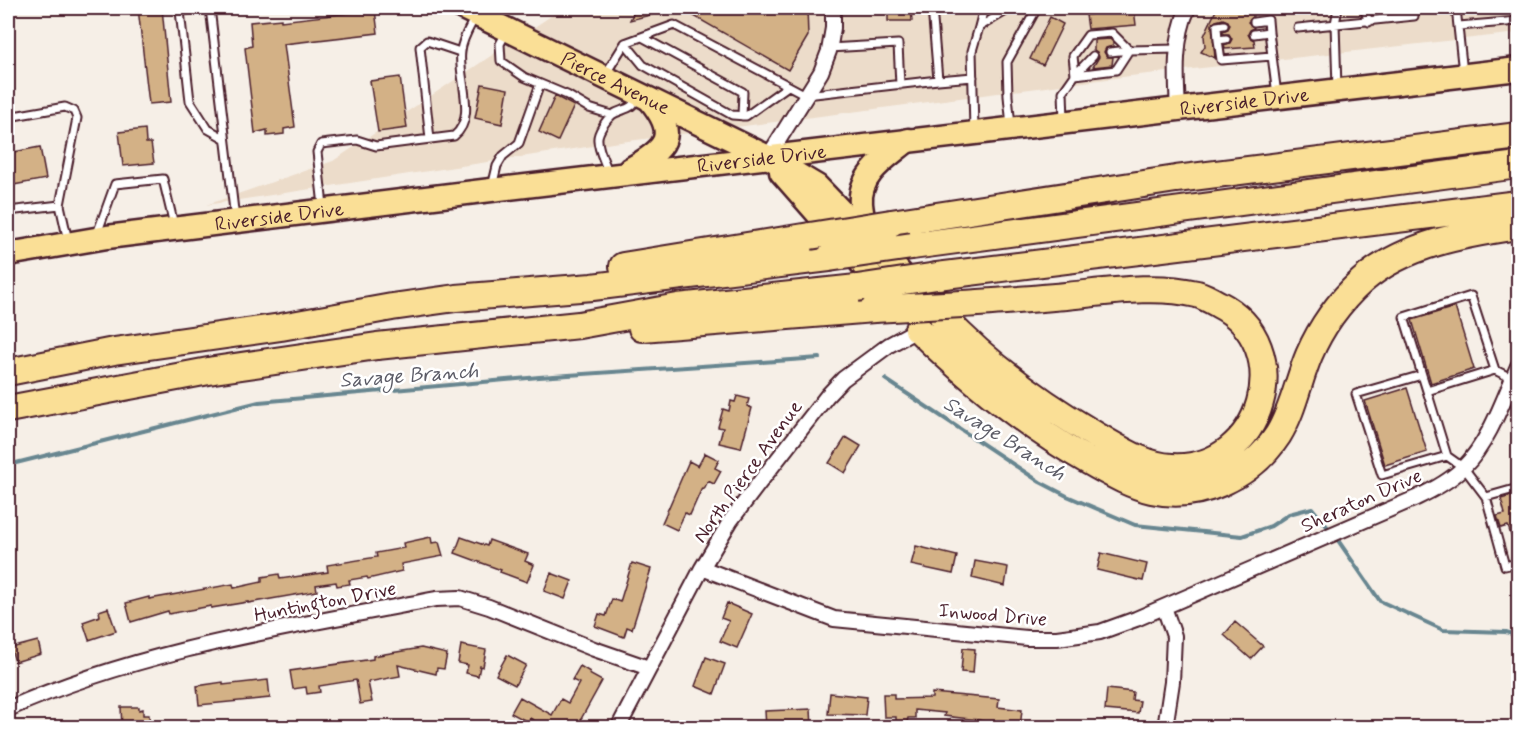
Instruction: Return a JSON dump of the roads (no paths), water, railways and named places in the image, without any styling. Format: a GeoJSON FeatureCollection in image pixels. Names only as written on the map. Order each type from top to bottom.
{"type":"FeatureCollection","features":[{"type":"Feature","properties":{"kind":"highway"},"geometry":{"type":"LineString","coordinates":[[456,298],[565,275],[1176,179],[1518,136]]}},
{"type":"Feature","properties":{"kind":"highway"},"geometry":{"type":"LineString","coordinates":[[8,372],[114,351],[281,327],[456,298],[592,287],[829,258],[1518,165]]}},
{"type":"Feature","properties":{"kind":"highway"},"geometry":{"type":"LineString","coordinates":[[8,409],[214,370],[376,346],[579,326],[678,307],[857,288],[937,276],[1518,204]]}},
{"type":"Feature","properties":{"kind":"highway"},"geometry":{"type":"LineString","coordinates":[[918,328],[953,364],[997,400],[1071,451],[1108,472],[1143,487],[1182,493],[1198,491],[1230,478],[1254,462],[1277,435],[1287,417],[1310,353],[1323,328],[1362,282],[1384,264],[1414,249],[1490,230],[1518,226]]}},
{"type":"Feature","properties":{"kind":"highway"},"geometry":{"type":"LineString","coordinates":[[579,326],[637,328],[874,309],[953,311],[1126,290],[1199,294],[1224,307],[1240,320],[1251,334],[1264,370],[1262,395],[1257,412],[1243,436],[1216,459],[1196,466],[1171,467],[1142,460],[1067,418],[1027,391],[987,359],[953,311]]}},
{"type":"Feature","properties":{"kind":"main road","name":"Pierce Avenue"},"geometry":{"type":"LineString","coordinates":[[470,11],[768,157],[817,186],[867,237],[953,311]]}},
{"type":"Feature","properties":{"kind":"main road","name":"Riverside Drive"},"geometry":{"type":"LineString","coordinates":[[8,254],[96,239],[491,190],[1518,69]]}},
{"type":"Feature","properties":{"kind":"main road"},"geometry":{"type":"LineString","coordinates":[[615,175],[654,155],[665,140],[665,122],[644,97]]}},
{"type":"Feature","properties":{"kind":"main road"},"geometry":{"type":"LineString","coordinates":[[867,237],[861,203],[865,183],[872,171],[908,140]]}},
{"type":"Feature","properties":{"kind":"main road","name":"Pierce Avenue"},"geometry":{"type":"LineString","coordinates":[[768,157],[918,328]]}},
{"type":"Feature","properties":{"kind":"street"},"geometry":{"type":"LineString","coordinates":[[768,157],[821,72],[829,48],[833,8]]}},
{"type":"Feature","properties":{"kind":"street"},"geometry":{"type":"LineString","coordinates":[[1178,109],[1176,77],[1178,49],[1188,8]]}},
{"type":"Feature","properties":{"kind":"street","name":"North Pierce Avenue"},"geometry":{"type":"LineString","coordinates":[[618,728],[702,568],[731,520],[826,396],[864,362],[918,328],[953,311]]}},
{"type":"Feature","properties":{"kind":"street","name":"Sheraton Drive"},"geometry":{"type":"LineString","coordinates":[[1164,607],[1446,483],[1464,468],[1477,451],[1516,372]]}},
{"type":"Feature","properties":{"kind":"street","name":"Inwood Drive"},"geometry":{"type":"LineString","coordinates":[[702,568],[834,618],[1027,638],[1057,638],[1100,632],[1164,607]]}},
{"type":"Feature","properties":{"kind":"street","name":"Huntington Drive"},"geometry":{"type":"LineString","coordinates":[[8,709],[105,671],[309,624],[436,599],[460,598],[489,607],[594,649],[649,668]]}},
{"type":"Feature","properties":{"kind":"street"},"geometry":{"type":"LineString","coordinates":[[1164,607],[1174,636],[1172,682],[1165,728]]}},
{"type":"Feature","properties":{"kind":"lane"},"geometry":{"type":"LineString","coordinates":[[200,8],[180,11],[190,101],[208,129],[224,138]]}},
{"type":"Feature","properties":{"kind":"lane"},"geometry":{"type":"LineString","coordinates":[[210,8],[235,222]]}},
{"type":"Feature","properties":{"kind":"lane"},"geometry":{"type":"LineString","coordinates":[[932,8],[938,80]]}},
{"type":"Feature","properties":{"kind":"lane"},"geometry":{"type":"LineString","coordinates":[[974,132],[972,51],[984,8]]}},
{"type":"Feature","properties":{"kind":"lane"},"geometry":{"type":"LineString","coordinates":[[979,27],[1011,8]]}},
{"type":"Feature","properties":{"kind":"lane"},"geometry":{"type":"LineString","coordinates":[[1011,128],[1007,62],[1037,8]]}},
{"type":"Feature","properties":{"kind":"lane"},"geometry":{"type":"LineString","coordinates":[[1337,90],[1335,24],[1338,8]]}},
{"type":"Feature","properties":{"kind":"lane"},"geometry":{"type":"LineString","coordinates":[[1364,8],[1369,22]]}},
{"type":"Feature","properties":{"kind":"lane"},"geometry":{"type":"LineString","coordinates":[[1298,28],[1414,16],[1414,8]]}},
{"type":"Feature","properties":{"kind":"lane"},"geometry":{"type":"LineString","coordinates":[[1517,8],[1518,14]]}},
{"type":"Feature","properties":{"kind":"lane"},"geometry":{"type":"LineString","coordinates":[[1464,76],[1456,9],[1465,9]]}},
{"type":"Feature","properties":{"kind":"lane"},"geometry":{"type":"LineString","coordinates":[[323,211],[317,152],[321,144],[357,140],[375,146],[454,136],[459,132],[465,113],[460,52],[470,11]]}},
{"type":"Feature","properties":{"kind":"lane"},"geometry":{"type":"LineString","coordinates":[[1254,22],[1268,20],[1277,98]]}},
{"type":"Feature","properties":{"kind":"lane"},"geometry":{"type":"LineString","coordinates":[[1459,26],[1518,21]]}},
{"type":"Feature","properties":{"kind":"lane"},"geometry":{"type":"LineString","coordinates":[[603,77],[625,43],[674,25],[806,95],[973,77]]}},
{"type":"Feature","properties":{"kind":"lane"},"geometry":{"type":"LineString","coordinates":[[1224,25],[1217,26],[1222,39],[1221,60],[1272,56]]}},
{"type":"Feature","properties":{"kind":"lane"},"geometry":{"type":"LineString","coordinates":[[507,30],[500,44],[501,61],[524,77],[567,95],[589,108],[612,115]]}},
{"type":"Feature","properties":{"kind":"lane"},"geometry":{"type":"LineString","coordinates":[[1254,34],[1269,32]]}},
{"type":"Feature","properties":{"kind":"lane"},"geometry":{"type":"LineString","coordinates":[[1075,75],[1074,56],[1088,35],[1112,33],[1129,50]]}},
{"type":"Feature","properties":{"kind":"lane"},"geometry":{"type":"LineString","coordinates":[[642,37],[743,92],[742,116]]}},
{"type":"Feature","properties":{"kind":"lane"},"geometry":{"type":"LineString","coordinates":[[430,139],[420,47],[427,41],[460,52]]}},
{"type":"Feature","properties":{"kind":"lane"},"geometry":{"type":"LineString","coordinates":[[625,43],[643,65],[732,115],[746,116],[788,86]]}},
{"type":"Feature","properties":{"kind":"lane"},"geometry":{"type":"LineString","coordinates":[[829,48],[898,44],[900,85]]}},
{"type":"Feature","properties":{"kind":"lane"},"geometry":{"type":"LineString","coordinates":[[1110,52],[1178,49]]}},
{"type":"Feature","properties":{"kind":"lane"},"geometry":{"type":"LineString","coordinates":[[1075,75],[1116,70],[1129,50]]}},
{"type":"Feature","properties":{"kind":"lane"},"geometry":{"type":"LineString","coordinates":[[1064,122],[1063,92],[1075,75],[1094,56]]}},
{"type":"Feature","properties":{"kind":"lane"},"geometry":{"type":"LineString","coordinates":[[491,190],[497,165],[503,156],[519,143],[529,121],[540,84]]}},
{"type":"Feature","properties":{"kind":"lane"},"geometry":{"type":"LineString","coordinates":[[615,175],[597,138],[612,115],[629,109],[644,97]]}},
{"type":"Feature","properties":{"kind":"lane"},"geometry":{"type":"LineString","coordinates":[[8,117],[65,107],[74,111],[77,118],[60,205],[69,243]]}},
{"type":"Feature","properties":{"kind":"lane"},"geometry":{"type":"LineString","coordinates":[[96,239],[115,184],[163,179],[175,229]]}},
{"type":"Feature","properties":{"kind":"lane"},"geometry":{"type":"LineString","coordinates":[[8,211],[60,205]]}},
{"type":"Feature","properties":{"kind":"lane"},"geometry":{"type":"LineString","coordinates":[[1495,370],[1471,296],[1404,316],[1447,456],[1464,468],[1486,497],[1505,566],[1518,563]]}},
{"type":"Feature","properties":{"kind":"lane"},"geometry":{"type":"LineString","coordinates":[[1427,391],[1495,370],[1516,372]]}},
{"type":"Feature","properties":{"kind":"lane"},"geometry":{"type":"LineString","coordinates":[[1422,375],[1356,394],[1382,475],[1447,456]]}},
{"type":"Feature","properties":{"kind":"lane"},"geometry":{"type":"LineString","coordinates":[[1486,497],[1518,488]]}},
{"type":"Feature","properties":{"kind":"waterway","name":"Savage Branch"},"geometry":{"type":"LineString","coordinates":[[8,465],[259,402],[539,377],[820,358]]}},
{"type":"Feature","properties":{"kind":"waterway","name":"Savage Branch"},"geometry":{"type":"LineString","coordinates":[[885,379],[1040,482],[1135,525],[1242,536],[1271,526],[1289,514],[1312,508],[1330,530]]}},
{"type":"Feature","properties":{"kind":"waterway","name":"Savage Branch"},"geometry":{"type":"LineString","coordinates":[[1335,536],[1380,601],[1443,630],[1506,632],[1518,636]]}}]}
